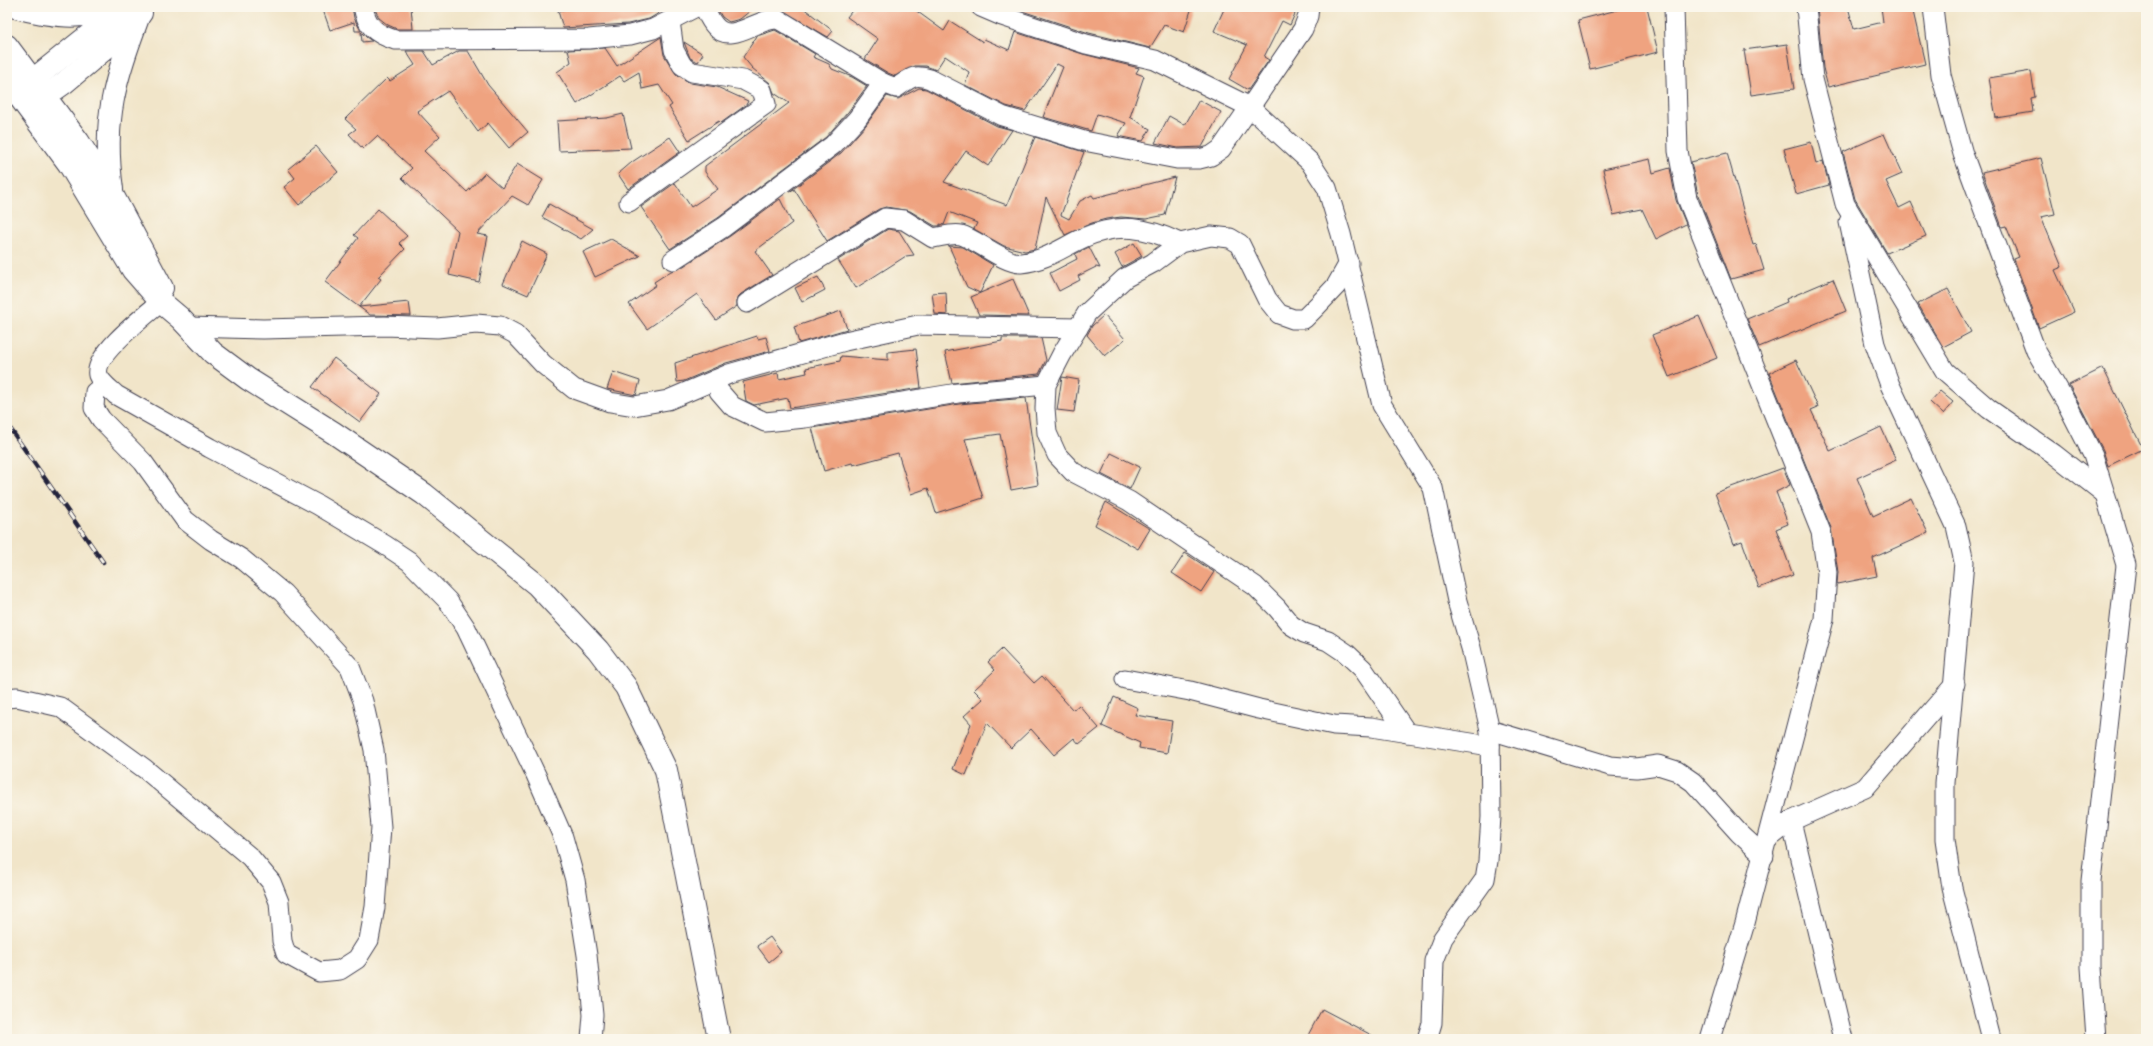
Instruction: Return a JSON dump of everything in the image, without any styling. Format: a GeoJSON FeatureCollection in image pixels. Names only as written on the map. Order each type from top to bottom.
{"type":"FeatureCollection","features":[{"type":"Feature","properties":{"kind":"main road"},"geometry":{"type":"LineString","coordinates":[[15,7],[36,13],[63,16],[88,15],[116,7]]}},
{"type":"Feature","properties":{"kind":"main road"},"geometry":{"type":"LineString","coordinates":[[27,91],[108,46],[136,10]]}},
{"type":"Feature","properties":{"kind":"main road"},"geometry":{"type":"LineString","coordinates":[[112,194],[108,164],[111,101],[136,10]]}},
{"type":"Feature","properties":{"kind":"main road"},"geometry":{"type":"LineString","coordinates":[[7,46],[27,91],[69,164],[133,270],[161,302],[185,323],[213,353],[248,380],[334,433],[424,494],[537,586],[598,650],[626,687],[666,770],[719,1039]]}},
{"type":"Feature","properties":{"kind":"main road"},"geometry":{"type":"LineString","coordinates":[[27,91],[78,141],[112,194],[154,275],[185,323]]}},
{"type":"Feature","properties":{"kind":"street"},"geometry":{"type":"LineString","coordinates":[[364,7],[371,28],[380,35],[395,40],[589,39],[630,35],[653,29],[696,7]]}},
{"type":"Feature","properties":{"kind":"street"},"geometry":{"type":"LineString","coordinates":[[704,7],[715,27],[727,33],[741,32],[761,21],[770,18],[778,19],[883,82],[896,88],[911,77],[919,75],[930,79],[1002,116],[1084,141],[1177,159],[1199,159],[1212,156],[1221,149],[1303,29],[1308,16],[1309,7]]}},
{"type":"Feature","properties":{"kind":"street"},"geometry":{"type":"LineString","coordinates":[[981,7],[1002,16],[1086,44],[1155,60],[1250,107],[1310,162],[1327,188],[1349,263],[1382,405],[1433,488],[1457,600],[1471,648],[1490,738],[1491,817],[1488,860],[1484,879],[1443,938],[1434,962],[1432,1023],[1427,1039]]}},
{"type":"Feature","properties":{"kind":"street"},"geometry":{"type":"LineString","coordinates":[[1674,7],[1678,151],[1687,198],[1821,532],[1827,574],[1824,619],[1766,847],[1710,1039]]}},
{"type":"Feature","properties":{"kind":"street"},"geometry":{"type":"LineString","coordinates":[[1806,7],[1812,79],[1845,204],[1875,344],[1890,385],[1956,526],[1964,562],[1955,684],[1945,783],[1945,839],[1952,888],[1991,1039]]}},
{"type":"Feature","properties":{"kind":"street"},"geometry":{"type":"LineString","coordinates":[[1933,7],[1941,75],[1963,154],[2036,351],[2067,404],[2093,455],[2126,565],[2091,881],[2091,967],[2096,1039]]}},
{"type":"Feature","properties":{"kind":"street"},"geometry":{"type":"LineString","coordinates":[[629,202],[766,104],[762,90],[743,80],[692,72],[682,65],[674,50],[670,21]]}},
{"type":"Feature","properties":{"kind":"street"},"geometry":{"type":"LineString","coordinates":[[673,260],[724,228],[833,145],[857,119],[883,82]]}},
{"type":"Feature","properties":{"kind":"street"},"geometry":{"type":"LineString","coordinates":[[1845,204],[1945,371],[1989,409],[2054,454],[2105,494]]}},
{"type":"Feature","properties":{"kind":"street"},"geometry":{"type":"LineString","coordinates":[[747,302],[885,218],[904,220],[933,238],[960,234],[996,254],[1020,263],[1051,256],[1084,238],[1112,229],[1135,228],[1158,233],[1180,243]]}},
{"type":"Feature","properties":{"kind":"street"},"geometry":{"type":"LineString","coordinates":[[1349,263],[1336,286],[1317,306],[1304,319],[1293,319],[1279,314],[1267,299],[1240,244],[1230,238],[1210,236],[1180,243],[1154,263],[1125,278],[1087,313],[1046,385],[1046,433],[1057,455],[1073,472],[1129,501],[1255,586],[1277,608],[1291,626],[1304,633],[1328,641],[1346,653],[1363,669],[1407,733]]}},
{"type":"Feature","properties":{"kind":"street"},"geometry":{"type":"LineString","coordinates":[[161,302],[126,331],[98,364],[98,374],[104,385],[116,395],[210,448],[318,505],[409,560],[448,601],[469,635],[536,775],[563,837],[575,880],[587,955],[593,1015],[590,1039]]}},
{"type":"Feature","properties":{"kind":"street"},"geometry":{"type":"LineString","coordinates":[[185,323],[263,329],[385,326],[437,328],[476,324],[500,326],[515,334],[543,364],[574,389],[610,402],[634,406],[668,400],[729,374],[845,341],[918,325],[1078,328]]}},
{"type":"Feature","properties":{"kind":"street"},"geometry":{"type":"LineString","coordinates":[[715,380],[719,391],[732,406],[764,422],[805,418],[958,393],[1046,385]]}},
{"type":"Feature","properties":{"kind":"street"},"geometry":{"type":"LineString","coordinates":[[7,698],[17,697],[60,707],[145,769],[250,857],[271,882],[279,902],[282,941],[286,954],[319,972],[340,970],[357,959],[369,940],[374,907],[381,827],[374,750],[364,701],[350,667],[283,593],[242,559],[211,540],[185,520],[142,462],[101,419],[94,408],[95,392],[104,385]]}},
{"type":"Feature","properties":{"kind":"street"},"geometry":{"type":"LineString","coordinates":[[1125,679],[1190,691],[1259,710],[1334,725],[1371,727],[1407,733],[1490,738],[1610,766],[1637,768],[1658,765],[1677,771],[1693,782],[1739,833],[1766,847]]}},
{"type":"Feature","properties":{"kind":"street"},"geometry":{"type":"LineString","coordinates":[[1766,847],[1791,821],[1865,788],[1955,684]]}},
{"type":"Feature","properties":{"kind":"street"},"geometry":{"type":"LineString","coordinates":[[1791,821],[1843,1039]]}},
{"type":"Feature","properties":{"kind":"building"},"geometry":{"type":"Polygon","coordinates":[[[322,7],[352,7],[354,18],[361,31],[355,31],[354,22],[330,30],[322,7]]]}},
{"type":"Feature","properties":{"kind":"building"},"geometry":{"type":"Polygon","coordinates":[[[374,7],[411,7],[413,29],[397,29],[388,25],[379,18],[374,7]]]}},
{"type":"Feature","properties":{"kind":"building"},"geometry":{"type":"Polygon","coordinates":[[[574,7],[658,7],[659,13],[649,19],[628,24],[563,28],[558,11],[574,7]]]}},
{"type":"Feature","properties":{"kind":"building"},"geometry":{"type":"Polygon","coordinates":[[[716,7],[755,7],[740,19],[729,22],[722,17],[716,7]]]}},
{"type":"Feature","properties":{"kind":"building"},"geometry":{"type":"Polygon","coordinates":[[[776,7],[802,7],[833,31],[828,37],[776,7]]]}},
{"type":"Feature","properties":{"kind":"building"},"geometry":{"type":"Polygon","coordinates":[[[855,7],[911,7],[944,31],[950,21],[983,42],[984,39],[1009,50],[1015,32],[1083,54],[1139,68],[1136,73],[1144,76],[1130,117],[1150,129],[1143,141],[1118,136],[1126,123],[1097,114],[1091,131],[1043,117],[1063,67],[1057,64],[1025,111],[1006,106],[965,85],[969,72],[945,56],[936,70],[926,66],[915,66],[895,76],[865,59],[878,39],[847,17],[855,7]]]}},
{"type":"Feature","properties":{"kind":"building"},"geometry":{"type":"Polygon","coordinates":[[[1010,7],[1192,7],[1184,32],[1164,25],[1150,48],[1089,33],[1010,7]]]}},
{"type":"Feature","properties":{"kind":"building"},"geometry":{"type":"Polygon","coordinates":[[[1225,7],[1298,7],[1290,25],[1282,21],[1264,57],[1269,60],[1248,90],[1229,79],[1247,45],[1214,31],[1225,7]]]}},
{"type":"Feature","properties":{"kind":"building"},"geometry":{"type":"Polygon","coordinates":[[[1629,7],[1647,7],[1658,52],[1590,69],[1578,20],[1629,7]]]}},
{"type":"Feature","properties":{"kind":"building"},"geometry":{"type":"Polygon","coordinates":[[[1817,7],[1848,7],[1854,29],[1883,22],[1881,7],[1912,7],[1925,64],[1828,87],[1823,68],[1817,7]]]}},
{"type":"Feature","properties":{"kind":"building"},"geometry":{"type":"Polygon","coordinates":[[[775,30],[815,54],[813,57],[829,64],[832,69],[852,77],[867,86],[848,112],[826,137],[718,218],[670,249],[641,207],[675,183],[691,207],[718,189],[705,172],[705,166],[789,103],[774,93],[770,83],[752,68],[743,57],[757,36],[775,30]]]}},
{"type":"Feature","properties":{"kind":"building"},"geometry":{"type":"Polygon","coordinates":[[[361,32],[366,37],[372,41],[362,42],[361,32]]]}},
{"type":"Feature","properties":{"kind":"building"},"geometry":{"type":"Polygon","coordinates":[[[661,37],[664,55],[676,74],[690,83],[717,87],[748,101],[746,105],[721,123],[719,121],[689,140],[669,107],[672,105],[659,85],[642,89],[639,72],[624,81],[620,76],[577,104],[557,72],[571,62],[568,50],[605,48],[617,66],[661,37]]]}},
{"type":"Feature","properties":{"kind":"building"},"geometry":{"type":"Polygon","coordinates":[[[684,42],[703,54],[698,62],[690,58],[684,42]]]}},
{"type":"Feature","properties":{"kind":"building"},"geometry":{"type":"Polygon","coordinates":[[[1787,44],[1794,89],[1751,95],[1744,50],[1787,44]]]}},
{"type":"Feature","properties":{"kind":"building"},"geometry":{"type":"Polygon","coordinates":[[[406,51],[424,51],[433,65],[459,51],[468,51],[488,85],[528,132],[509,148],[488,123],[478,132],[448,91],[417,111],[440,136],[424,151],[467,192],[485,173],[502,188],[517,164],[543,180],[528,205],[512,196],[477,234],[488,236],[479,282],[449,275],[458,231],[402,178],[412,168],[377,136],[363,149],[349,134],[356,129],[345,119],[387,78],[390,81],[415,65],[406,51]]]}},
{"type":"Feature","properties":{"kind":"building"},"geometry":{"type":"Polygon","coordinates":[[[2031,71],[2035,97],[2031,98],[2033,112],[1996,118],[1989,78],[2031,71]]]}},
{"type":"Feature","properties":{"kind":"building"},"geometry":{"type":"Polygon","coordinates":[[[919,88],[926,89],[997,126],[1012,130],[988,166],[966,151],[944,182],[1007,205],[1035,137],[1084,152],[1061,215],[1069,219],[1080,201],[1092,195],[1094,198],[1175,177],[1165,215],[1146,219],[1121,217],[1106,219],[1092,223],[1065,235],[1046,197],[1035,249],[1025,251],[1004,246],[974,229],[977,223],[949,212],[944,225],[940,224],[940,226],[935,226],[910,211],[886,207],[879,209],[827,241],[794,189],[789,192],[841,153],[866,125],[887,96],[898,99],[919,88]]]}},
{"type":"Feature","properties":{"kind":"building"},"geometry":{"type":"Polygon","coordinates":[[[1199,100],[1221,112],[1202,147],[1178,148],[1155,143],[1169,116],[1185,125],[1199,100]]]}},
{"type":"Feature","properties":{"kind":"building"},"geometry":{"type":"Polygon","coordinates":[[[623,114],[631,148],[559,151],[557,121],[607,118],[623,114]]]}},
{"type":"Feature","properties":{"kind":"building"},"geometry":{"type":"Polygon","coordinates":[[[1884,134],[1902,174],[1886,181],[1899,208],[1911,202],[1926,236],[1887,253],[1855,199],[1843,152],[1884,134]]]}},
{"type":"Feature","properties":{"kind":"building"},"geometry":{"type":"Polygon","coordinates":[[[670,137],[680,152],[628,189],[618,174],[632,162],[670,137]]]}},
{"type":"Feature","properties":{"kind":"building"},"geometry":{"type":"Polygon","coordinates":[[[1811,142],[1816,164],[1823,161],[1829,185],[1796,194],[1784,149],[1811,142]]]}},
{"type":"Feature","properties":{"kind":"building"},"geometry":{"type":"Polygon","coordinates":[[[316,146],[338,172],[299,205],[284,187],[295,178],[288,169],[316,146]]]}},
{"type":"Feature","properties":{"kind":"building"},"geometry":{"type":"Polygon","coordinates":[[[1727,153],[1753,245],[1756,244],[1764,270],[1731,279],[1698,195],[1691,162],[1727,153]]]}},
{"type":"Feature","properties":{"kind":"building"},"geometry":{"type":"Polygon","coordinates":[[[2041,158],[2055,214],[2041,217],[2062,267],[2055,270],[2074,312],[2039,328],[2014,259],[2019,257],[2006,226],[2002,227],[1982,172],[2041,158]]]}},
{"type":"Feature","properties":{"kind":"building"},"geometry":{"type":"Polygon","coordinates":[[[1650,159],[1653,173],[1670,168],[1676,200],[1686,224],[1656,239],[1642,209],[1613,215],[1603,169],[1650,159]]]}},
{"type":"Feature","properties":{"kind":"building"},"geometry":{"type":"Polygon","coordinates":[[[780,199],[792,223],[755,251],[772,275],[741,294],[737,298],[737,306],[716,320],[697,294],[647,329],[629,304],[656,285],[654,282],[671,271],[679,269],[730,236],[780,199]]]}},
{"type":"Feature","properties":{"kind":"building"},"geometry":{"type":"Polygon","coordinates":[[[549,204],[593,229],[581,239],[542,217],[549,204]]]}},
{"type":"Feature","properties":{"kind":"building"},"geometry":{"type":"Polygon","coordinates":[[[378,209],[407,236],[399,243],[405,249],[378,277],[381,279],[359,307],[325,282],[358,238],[354,235],[378,209]]]}},
{"type":"Feature","properties":{"kind":"building"},"geometry":{"type":"Polygon","coordinates":[[[888,229],[899,231],[914,255],[906,256],[856,288],[838,260],[888,229]]]}},
{"type":"Feature","properties":{"kind":"building"},"geometry":{"type":"Polygon","coordinates":[[[611,239],[640,256],[595,277],[583,252],[611,239]]]}},
{"type":"Feature","properties":{"kind":"building"},"geometry":{"type":"Polygon","coordinates":[[[522,241],[547,254],[528,295],[503,284],[522,241]]]}},
{"type":"Feature","properties":{"kind":"building"},"geometry":{"type":"Polygon","coordinates":[[[1134,243],[1142,256],[1122,267],[1115,254],[1134,243]]]}},
{"type":"Feature","properties":{"kind":"building"},"geometry":{"type":"Polygon","coordinates":[[[949,246],[963,247],[993,265],[980,293],[967,287],[949,246]]]}},
{"type":"Feature","properties":{"kind":"building"},"geometry":{"type":"Polygon","coordinates":[[[1089,247],[1100,268],[1096,267],[1078,276],[1080,280],[1059,291],[1050,273],[1077,259],[1075,254],[1089,247]]]}},
{"type":"Feature","properties":{"kind":"building"},"geometry":{"type":"Polygon","coordinates":[[[818,277],[825,290],[802,302],[795,288],[818,277]]]}},
{"type":"Feature","properties":{"kind":"building"},"geometry":{"type":"Polygon","coordinates":[[[1013,279],[1029,316],[979,315],[971,297],[1013,279]]]}},
{"type":"Feature","properties":{"kind":"building"},"geometry":{"type":"Polygon","coordinates":[[[1833,279],[1846,311],[1759,347],[1747,319],[1787,302],[1786,299],[1833,279]]]}},
{"type":"Feature","properties":{"kind":"building"},"geometry":{"type":"Polygon","coordinates":[[[1948,289],[1971,332],[1943,347],[1918,304],[1948,289]]]}},
{"type":"Feature","properties":{"kind":"building"},"geometry":{"type":"Polygon","coordinates":[[[946,292],[947,315],[935,314],[932,293],[946,292]]]}},
{"type":"Feature","properties":{"kind":"building"},"geometry":{"type":"Polygon","coordinates":[[[409,302],[411,316],[370,315],[359,307],[409,302]]]}},
{"type":"Feature","properties":{"kind":"building"},"geometry":{"type":"Polygon","coordinates":[[[841,311],[847,329],[799,343],[794,327],[841,311]]]}},
{"type":"Feature","properties":{"kind":"building"},"geometry":{"type":"Polygon","coordinates":[[[1104,315],[1125,339],[1105,356],[1087,335],[1092,326],[1104,315]]]}},
{"type":"Feature","properties":{"kind":"building"},"geometry":{"type":"Polygon","coordinates":[[[1699,316],[1717,358],[1669,377],[1652,335],[1699,316]]]}},
{"type":"Feature","properties":{"kind":"building"},"geometry":{"type":"Polygon","coordinates":[[[757,336],[758,339],[766,337],[770,351],[726,363],[684,381],[677,382],[675,363],[757,336]]]}},
{"type":"Feature","properties":{"kind":"building"},"geometry":{"type":"Polygon","coordinates":[[[1002,338],[1041,338],[1046,360],[1039,374],[952,383],[945,352],[1002,341],[1002,338]]]}},
{"type":"Feature","properties":{"kind":"building"},"geometry":{"type":"Polygon","coordinates":[[[916,349],[921,388],[790,408],[788,398],[754,405],[746,401],[743,382],[778,373],[779,379],[807,373],[806,368],[840,361],[841,356],[888,360],[888,352],[916,349]]]}},
{"type":"Feature","properties":{"kind":"building"},"geometry":{"type":"Polygon","coordinates":[[[334,358],[381,394],[360,422],[312,387],[334,358]]]}},
{"type":"Feature","properties":{"kind":"building"},"geometry":{"type":"Polygon","coordinates":[[[1796,360],[1818,407],[1811,410],[1830,451],[1881,427],[1896,460],[1857,478],[1873,516],[1911,498],[1928,533],[1873,558],[1877,576],[1837,584],[1838,572],[1831,528],[1769,373],[1796,360]]]}},
{"type":"Feature","properties":{"kind":"building"},"geometry":{"type":"Polygon","coordinates":[[[2103,368],[2143,449],[2108,466],[2103,450],[2069,385],[2103,368]]]}},
{"type":"Feature","properties":{"kind":"building"},"geometry":{"type":"Polygon","coordinates":[[[613,372],[640,381],[636,395],[607,389],[613,372]]]}},
{"type":"Feature","properties":{"kind":"building"},"geometry":{"type":"Polygon","coordinates":[[[1062,377],[1079,380],[1074,412],[1057,410],[1062,377]]]}},
{"type":"Feature","properties":{"kind":"building"},"geometry":{"type":"Polygon","coordinates":[[[1940,391],[1953,402],[1943,414],[1930,402],[1940,391]]]}},
{"type":"Feature","properties":{"kind":"building"},"geometry":{"type":"Polygon","coordinates":[[[1026,398],[1038,485],[1011,490],[1000,434],[965,439],[983,498],[936,513],[928,488],[911,494],[898,453],[824,471],[812,428],[959,404],[1026,398]]]}},
{"type":"Feature","properties":{"kind":"building"},"geometry":{"type":"Polygon","coordinates":[[[1111,453],[1140,467],[1130,489],[1101,474],[1111,453]]]}},
{"type":"Feature","properties":{"kind":"building"},"geometry":{"type":"Polygon","coordinates":[[[1783,468],[1790,485],[1776,492],[1788,524],[1776,529],[1793,575],[1759,588],[1742,541],[1734,544],[1715,493],[1783,468]]]}},
{"type":"Feature","properties":{"kind":"building"},"geometry":{"type":"Polygon","coordinates":[[[1106,502],[1150,529],[1138,549],[1095,525],[1106,502]]]}},
{"type":"Feature","properties":{"kind":"building"},"geometry":{"type":"Polygon","coordinates":[[[1185,553],[1214,572],[1201,592],[1172,573],[1185,553]]]}},
{"type":"Feature","properties":{"kind":"building"},"geometry":{"type":"Polygon","coordinates":[[[1002,649],[1034,683],[1042,676],[1073,710],[1079,705],[1099,728],[1079,744],[1074,738],[1054,755],[1031,729],[1011,748],[987,723],[966,775],[953,769],[971,724],[964,716],[983,699],[974,690],[995,670],[988,662],[1002,649]]]}},
{"type":"Feature","properties":{"kind":"building"},"geometry":{"type":"Polygon","coordinates":[[[1114,697],[1138,708],[1135,715],[1172,721],[1167,753],[1139,748],[1140,743],[1102,726],[1114,697]]]}},
{"type":"Feature","properties":{"kind":"building"},"geometry":{"type":"Polygon","coordinates":[[[770,937],[781,952],[769,962],[757,946],[770,937]]]}},
{"type":"Feature","properties":{"kind":"building"},"geometry":{"type":"Polygon","coordinates":[[[1322,1009],[1379,1039],[1306,1039],[1322,1009]]]}},
{"type":"Feature","properties":{"kind":"railway"},"geometry":{"type":"LineString","coordinates":[[7,424],[103,562]]}}]}
